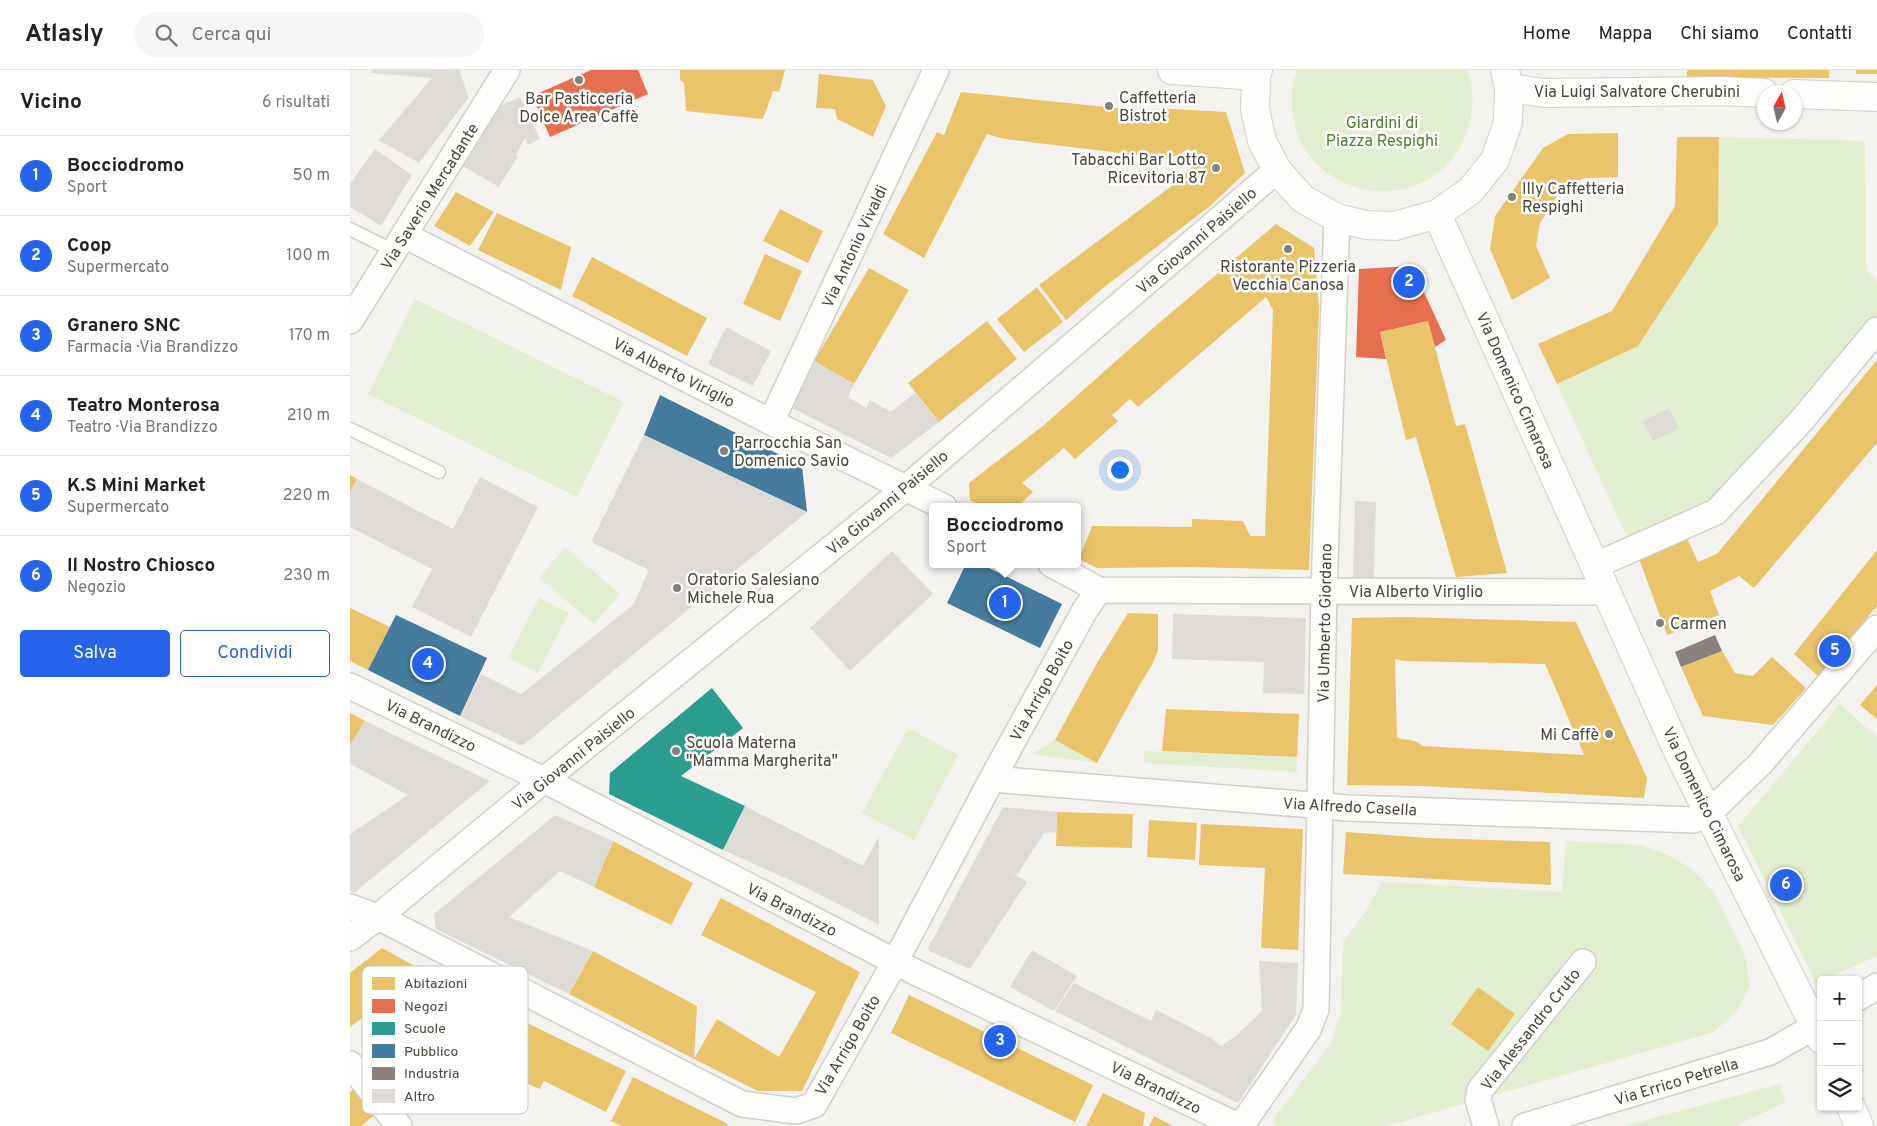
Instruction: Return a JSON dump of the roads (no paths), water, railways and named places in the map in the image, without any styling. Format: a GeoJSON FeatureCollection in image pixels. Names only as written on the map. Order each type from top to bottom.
{"type":"FeatureCollection","features":[{"type":"Feature","properties":{"kind":"street","name":"Via Saverio Mercadante"},"geometry":{"type":"LineString","coordinates":[[350,321],[507,70]]}},
{"type":"Feature","properties":{"kind":"street","name":"Via Antonio Vivaldi"},"geometry":{"type":"LineString","coordinates":[[771,422],[936,70]]}},
{"type":"Feature","properties":{"kind":"street"},"geometry":{"type":"LineString","coordinates":[[1172,70],[1257,73],[1255,109],[1262,141],[1276,170],[1303,199],[1337,218],[1366,225],[1395,226],[1437,214],[1470,191],[1494,160],[1508,122],[1507,79]]}},
{"type":"Feature","properties":{"kind":"street","name":"Via Luigi Salvatore Cherubini"},"geometry":{"type":"LineString","coordinates":[[1507,79],[1545,93],[1757,92]]}},
{"type":"Feature","properties":{"kind":"street"},"geometry":{"type":"LineString","coordinates":[[1802,94],[1877,97]]}},
{"type":"Feature","properties":{"kind":"street","name":"Via Giovanni Paisiello"},"geometry":{"type":"LineString","coordinates":[[350,938],[906,488],[1276,170]]}},
{"type":"Feature","properties":{"kind":"street","name":"Via Domenico Cimarosa"},"geometry":{"type":"LineString","coordinates":[[1437,214],[1680,756],[1817,1026]]}},
{"type":"Feature","properties":{"kind":"street","name":"Via Umberto Giordano"},"geometry":{"type":"LineString","coordinates":[[1239,1126],[1309,1028],[1316,1009],[1324,590],[1337,218]]}},
{"type":"Feature","properties":{"kind":"street","name":"Via Alberto Viriglio"},"geometry":{"type":"LineString","coordinates":[[399,243],[936,503]]}},
{"type":"Feature","properties":{"kind":"street"},"geometry":{"type":"LineString","coordinates":[[1594,566],[1716,512],[1801,421],[1877,330]]}},
{"type":"Feature","properties":{"kind":"street","name":"Via Alberto Viriglio"},"geometry":{"type":"LineString","coordinates":[[1058,568],[1099,590],[1607,592]]}},
{"type":"Feature","properties":{"kind":"street","name":"Via Arrigo Boito"},"geometry":{"type":"LineString","coordinates":[[528,994],[742,1104],[796,1111],[814,1105],[895,962],[992,779],[1085,610],[1099,590]]}},
{"type":"Feature","properties":{"kind":"street"},"geometry":{"type":"LineString","coordinates":[[1708,814],[1760,764],[1877,628]]}},
{"type":"Feature","properties":{"kind":"street","name":"Via Brandizzo"},"geometry":{"type":"LineString","coordinates":[[350,686],[544,780],[895,962],[1239,1126]]}},
{"type":"Feature","properties":{"kind":"street","name":"Via Alfredo Casella"},"geometry":{"type":"LineString","coordinates":[[992,779],[1349,808],[1694,820],[1708,814]]}},
{"type":"Feature","properties":{"kind":"street","name":"Via Arrigo Boito"},"geometry":{"type":"LineString","coordinates":[[350,907],[378,917],[473,966]]}},
{"type":"Feature","properties":{"kind":"street","name":"Via Alessandro Cruto"},"geometry":{"type":"LineString","coordinates":[[1486,1126],[1478,1100],[1480,1090],[1583,962]]}},
{"type":"Feature","properties":{"kind":"street","name":"Via Errico Petrella"},"geometry":{"type":"LineString","coordinates":[[1525,1126],[1770,1052],[1817,1031]]}},
{"type":"Feature","properties":{"kind":"street"},"geometry":{"type":"LineString","coordinates":[[350,1064],[362,1079]]}},
{"type":"Feature","properties":{"kind":"street"},"geometry":{"type":"LineString","coordinates":[[1853,1111],[1859,1126]]}},
{"type":"Feature","properties":{"kind":"street"},"geometry":{"type":"LineString","coordinates":[[390,1114],[399,1126]]}},
{"type":"Feature","properties":{"kind":"lane"},"geometry":{"type":"LineString","coordinates":[[350,229],[399,243]]}},
{"type":"Feature","properties":{"kind":"lane"},"geometry":{"type":"LineString","coordinates":[[350,428],[439,472]]}},
{"type":"Feature","properties":{"kind":"place","name":"Bar Pasticceria Dolce Area Caffè"},"geometry":{"type":"Point","coordinates":[579,80]}},
{"type":"Feature","properties":{"kind":"place","name":"Caffetteria Bistrot"},"geometry":{"type":"Point","coordinates":[1109,106]}},
{"type":"Feature","properties":{"kind":"place","name":"Tabacchi Bar Lotto Ricevitoria 87"},"geometry":{"type":"Point","coordinates":[1216,168]}},
{"type":"Feature","properties":{"kind":"place","name":"Illy Caffetteria Respighi"},"geometry":{"type":"Point","coordinates":[1512,197]}},
{"type":"Feature","properties":{"kind":"place","name":"Ristorante Pizzeria Vecchia Canosa"},"geometry":{"type":"Point","coordinates":[1288,249]}},
{"type":"Feature","properties":{"kind":"place","name":"Coop"},"geometry":{"type":"Point","coordinates":[1409,282]}},
{"type":"Feature","properties":{"kind":"place","name":"Parrocchia San Domenico Savio"},"geometry":{"type":"Point","coordinates":[724,451]}},
{"type":"Feature","properties":{"kind":"place","name":"Oratorio Salesiano Michele Rua"},"geometry":{"type":"Point","coordinates":[677,588]}},
{"type":"Feature","properties":{"kind":"place","name":"Bocciodromo"},"geometry":{"type":"Point","coordinates":[1005,603]}},
{"type":"Feature","properties":{"kind":"place","name":"Carmen"},"geometry":{"type":"Point","coordinates":[1660,623]}},
{"type":"Feature","properties":{"kind":"place","name":"K.S Mini Market"},"geometry":{"type":"Point","coordinates":[1835,651]}},
{"type":"Feature","properties":{"kind":"place","name":"Teatro Monterosa"},"geometry":{"type":"Point","coordinates":[428,664]}},
{"type":"Feature","properties":{"kind":"place","name":"Mi Caffè"},"geometry":{"type":"Point","coordinates":[1609,734]}},
{"type":"Feature","properties":{"kind":"place","name":"Scuola Materna \"Mamma Margherita\""},"geometry":{"type":"Point","coordinates":[676,751]}},
{"type":"Feature","properties":{"kind":"place","name":"Il Nostro Chiosco"},"geometry":{"type":"Point","coordinates":[1786,885]}},
{"type":"Feature","properties":{"kind":"place","name":"Granero SNC"},"geometry":{"type":"Point","coordinates":[1000,1041]}},
{"type":"Feature","properties":{"kind":"park label","name":"Giardini di Piazza Respighi"},"geometry":{"type":"Point","coordinates":[1382,131]}}]}
